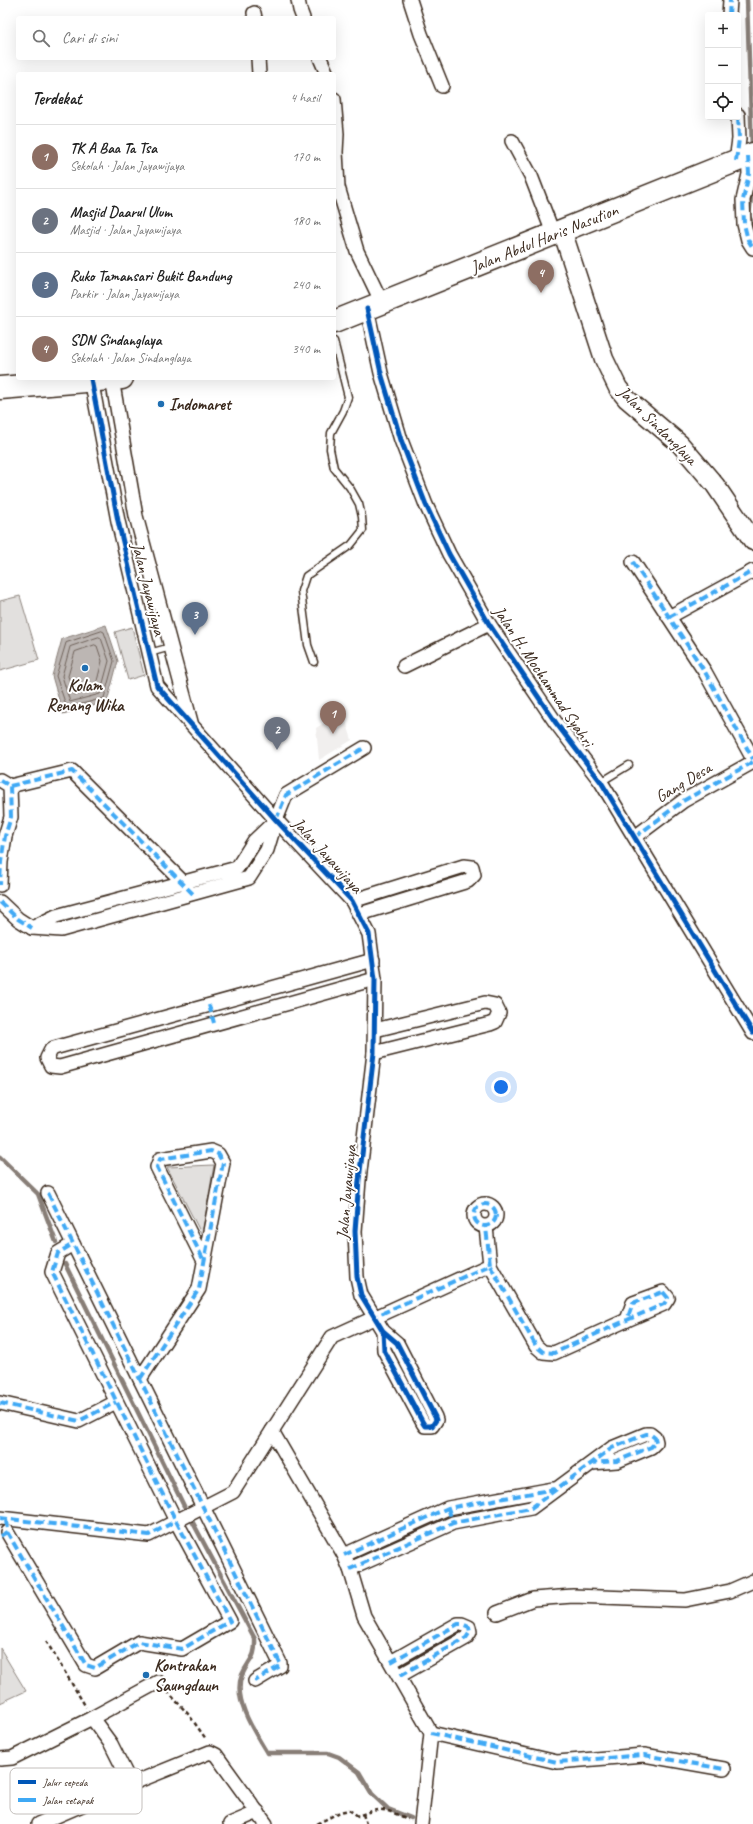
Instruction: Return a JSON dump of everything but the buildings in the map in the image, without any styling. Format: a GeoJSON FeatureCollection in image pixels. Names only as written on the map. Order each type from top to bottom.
{"type":"FeatureCollection","features":[{"type":"Feature","properties":{"kind":"highway","name":"Jalan Abdul Haris Nasution"},"geometry":{"type":"LineString","coordinates":[[336,321],[745,157]]}},
{"type":"Feature","properties":{"kind":"highway"},"geometry":{"type":"LineString","coordinates":[[0,388],[71,380]]}},
{"type":"Feature","properties":{"kind":"street"},"geometry":{"type":"LineString","coordinates":[[298,0],[302,16]]}},
{"type":"Feature","properties":{"kind":"street"},"geometry":{"type":"LineString","coordinates":[[410,0],[421,34],[442,86]]}},
{"type":"Feature","properties":{"kind":"street"},"geometry":{"type":"LineString","coordinates":[[729,12],[730,0]]}},
{"type":"Feature","properties":{"kind":"street"},"geometry":{"type":"LineString","coordinates":[[258,60],[259,72]]}},
{"type":"Feature","properties":{"kind":"street"},"geometry":{"type":"LineString","coordinates":[[321,60],[326,72]]}},
{"type":"Feature","properties":{"kind":"street"},"geometry":{"type":"LineString","coordinates":[[738,120],[739,139],[749,174],[743,200],[744,224],[748,240],[753,248]]}},
{"type":"Feature","properties":{"kind":"street","name":"Jalan H. Mochammad Syahri"},"geometry":{"type":"LineString","coordinates":[[336,122],[338,187],[374,306],[381,373],[400,440],[426,505],[449,554],[489,624],[556,723],[601,782],[753,1033]]}},
{"type":"Feature","properties":{"kind":"street"},"geometry":{"type":"LineString","coordinates":[[512,141],[531,176],[557,232]]}},
{"type":"Feature","properties":{"kind":"street","name":"Jalan Sindanglaya"},"geometry":{"type":"LineString","coordinates":[[557,232],[604,359],[618,388],[627,399],[680,444],[715,486],[753,540]]}},
{"type":"Feature","properties":{"kind":"street","name":"Jalan Jayawijaya"},"geometry":{"type":"LineString","coordinates":[[80,380],[109,480],[158,686],[192,727],[276,820],[352,900],[369,934],[374,979],[374,1053],[359,1180],[355,1231],[357,1278],[361,1295],[383,1331]]}},
{"type":"Feature","properties":{"kind":"street","name":"Jalan Jayawijaya"},"geometry":{"type":"LineString","coordinates":[[118,380],[136,516],[192,727]]}},
{"type":"Feature","properties":{"kind":"street"},"geometry":{"type":"LineString","coordinates":[[633,562],[670,616],[705,672],[753,759]]}},
{"type":"Feature","properties":{"kind":"street"},"geometry":{"type":"LineString","coordinates":[[670,616],[753,571]]}},
{"type":"Feature","properties":{"kind":"street"},"geometry":{"type":"LineString","coordinates":[[404,666],[489,624]]}},
{"type":"Feature","properties":{"kind":"street"},"geometry":{"type":"LineString","coordinates":[[0,902],[18,919],[32,928],[61,930],[249,878],[267,850],[276,820],[286,795],[364,748]]}},
{"type":"Feature","properties":{"kind":"street","name":"Gang Desa"},"geometry":{"type":"LineString","coordinates":[[635,837],[683,801],[753,762]]}},
{"type":"Feature","properties":{"kind":"street"},"geometry":{"type":"LineString","coordinates":[[0,885],[4,836],[11,817],[5,783],[72,771],[183,882],[193,894]]}},
{"type":"Feature","properties":{"kind":"street"},"geometry":{"type":"LineString","coordinates":[[32,928],[56,916],[237,868],[254,841],[276,820]]}},
{"type":"Feature","properties":{"kind":"street"},"geometry":{"type":"LineString","coordinates":[[352,900],[464,866],[472,867],[474,871],[474,875],[468,881],[360,914]]}},
{"type":"Feature","properties":{"kind":"street"},"geometry":{"type":"LineString","coordinates":[[373,960],[54,1048],[48,1054],[48,1062],[55,1067],[60,1067],[374,979]]}},
{"type":"Feature","properties":{"kind":"street"},"geometry":{"type":"LineString","coordinates":[[374,1053],[490,1024],[495,1022],[499,1013],[494,1005],[485,1003],[375,1030]]}},
{"type":"Feature","properties":{"kind":"street"},"geometry":{"type":"LineString","coordinates":[[209,1005],[214,1023]]}},
{"type":"Feature","properties":{"kind":"street"},"geometry":{"type":"LineString","coordinates":[[140,1379],[199,1289],[223,1162],[218,1154],[211,1151],[160,1159],[157,1167],[204,1261]]}},
{"type":"Feature","properties":{"kind":"street"},"geometry":{"type":"LineString","coordinates":[[48,1193],[280,1663],[280,1666],[255,1681]]}},
{"type":"Feature","properties":{"kind":"street"},"geometry":{"type":"LineString","coordinates":[[486,1227],[490,1265],[536,1346],[543,1352],[554,1353],[627,1320]]}},
{"type":"Feature","properties":{"kind":"street"},"geometry":{"type":"LineString","coordinates":[[73,1244],[58,1253],[52,1272],[176,1522],[230,1621],[182,1649],[139,1642],[95,1668],[86,1665],[4,1534],[3,1518],[149,1535],[176,1522],[233,1492],[332,1337],[490,1265]]}},
{"type":"Feature","properties":{"kind":"street"},"geometry":{"type":"LineString","coordinates":[[383,1331],[397,1344],[435,1417],[436,1420],[432,1426],[425,1426],[423,1423],[384,1350],[383,1331]]}},
{"type":"Feature","properties":{"kind":"street"},"geometry":{"type":"LineString","coordinates":[[0,1403],[79,1421],[116,1402]]}},
{"type":"Feature","properties":{"kind":"street"},"geometry":{"type":"LineString","coordinates":[[272,1431],[344,1555],[350,1569],[364,1616],[431,1733],[418,1820]]}},
{"type":"Feature","properties":{"kind":"street"},"geometry":{"type":"LineString","coordinates":[[350,1569],[453,1523],[531,1508],[592,1462]]}},
{"type":"Feature","properties":{"kind":"street"},"geometry":{"type":"LineString","coordinates":[[344,1555],[448,1508],[527,1495],[557,1488]]}},
{"type":"Feature","properties":{"kind":"street"},"geometry":{"type":"LineString","coordinates":[[527,1495],[534,1501],[531,1508]]}},
{"type":"Feature","properties":{"kind":"street"},"geometry":{"type":"LineString","coordinates":[[448,1508],[453,1523]]}},
{"type":"Feature","properties":{"kind":"street"},"geometry":{"type":"LineString","coordinates":[[497,1613],[533,1599],[573,1596],[685,1600],[730,1591],[753,1581]]}},
{"type":"Feature","properties":{"kind":"street"},"geometry":{"type":"LineString","coordinates":[[391,1662],[458,1624],[469,1627],[470,1632],[466,1638],[399,1676]]}},
{"type":"Feature","properties":{"kind":"street"},"geometry":{"type":"LineString","coordinates":[[0,1759],[12,1758],[92,1718],[158,1682]]}},
{"type":"Feature","properties":{"kind":"street"},"geometry":{"type":"LineString","coordinates":[[92,1718],[111,1744],[123,1768]]}},
{"type":"Feature","properties":{"kind":"street"},"geometry":{"type":"LineString","coordinates":[[431,1733],[557,1762],[644,1755],[724,1769]]}},
{"type":"Feature","properties":{"kind":"street"},"geometry":{"type":"LineString","coordinates":[[142,1779],[201,1755],[212,1753],[216,1755],[266,1824]]}},
{"type":"Feature","properties":{"kind":"street"},"geometry":{"type":"LineString","coordinates":[[230,1824],[258,1812]]}},
{"type":"Feature","properties":{"kind":"street"},"geometry":{"type":"LineString","coordinates":[[38,1824],[61,1814]]}},
{"type":"Feature","properties":{"kind":"lane"},"geometry":{"type":"LineString","coordinates":[[314,662],[308,645],[304,620],[301,591],[304,581],[306,576],[351,545],[362,530],[362,517],[358,504],[350,488],[334,468],[330,449],[331,433],[348,398],[336,349]]}},
{"type":"Feature","properties":{"kind":"lane"},"geometry":{"type":"LineString","coordinates":[[149,652],[171,647]]}},
{"type":"Feature","properties":{"kind":"lane"},"geometry":{"type":"LineString","coordinates":[[601,782],[629,765]]}},
{"type":"Feature","properties":{"kind":"path"},"geometry":{"type":"LineString","coordinates":[[46,1641],[92,1718]]}},
{"type":"Feature","properties":{"kind":"path"},"geometry":{"type":"LineString","coordinates":[[158,1682],[190,1715],[210,1745],[212,1753]]}},
{"type":"Feature","properties":{"kind":"path"},"geometry":{"type":"LineString","coordinates":[[317,1824],[340,1812],[350,1810],[358,1816],[378,1808],[418,1820]]}},
{"type":"Feature","properties":{"kind":"path"},"geometry":{"type":"LineString","coordinates":[[363,1814],[366,1824]]}},
{"type":"Feature","properties":{"kind":"shaded area"},"geometry":{"type":"Polygon","coordinates":[[[20,596],[39,660],[0,671],[0,601],[20,596]]]}},
{"type":"Feature","properties":{"kind":"shaded area"},"geometry":{"type":"Polygon","coordinates":[[[132,627],[144,675],[128,680],[115,632],[132,627]]]}},
{"type":"Feature","properties":{"kind":"shaded area"},"geometry":{"type":"Polygon","coordinates":[[[343,711],[352,740],[319,760],[316,728],[343,711]]]}},
{"type":"Feature","properties":{"kind":"shaded area"},"geometry":{"type":"Polygon","coordinates":[[[214,1165],[202,1235],[167,1167],[214,1165]]]}},
{"type":"Feature","properties":{"kind":"shaded area"},"geometry":{"type":"Polygon","coordinates":[[[0,1648],[26,1691],[0,1703],[0,1648]]]}},
{"type":"Feature","properties":{"kind":"water","name":"Kolam Renang Wika"},"geometry":{"type":"Polygon","coordinates":[[[106,625],[118,661],[107,702],[63,714],[52,676],[62,639],[106,625]]]}},
{"type":"Feature","properties":{"kind":"waterway"},"geometry":{"type":"LineString","coordinates":[[747,0],[752,149]]}},
{"type":"Feature","properties":{"kind":"waterway"},"geometry":{"type":"LineString","coordinates":[[753,182],[749,216],[753,225]]}},
{"type":"Feature","properties":{"kind":"waterway"},"geometry":{"type":"LineString","coordinates":[[0,1157],[38,1194],[56,1242]]}},
{"type":"Feature","properties":{"kind":"waterway"},"geometry":{"type":"LineString","coordinates":[[65,1264],[184,1506]]}},
{"type":"Feature","properties":{"kind":"waterway"},"geometry":{"type":"LineString","coordinates":[[191,1519],[255,1639],[252,1658],[242,1675],[240,1694],[246,1716],[267,1753],[328,1753],[339,1757],[359,1772],[372,1794],[388,1809],[411,1818]]}},
{"type":"Feature","properties":{"kind":"marked path"},"geometry":{"type":"LineString","coordinates":[[729,12],[730,0]]}},
{"type":"Feature","properties":{"kind":"marked path"},"geometry":{"type":"LineString","coordinates":[[736,161],[739,139],[738,120]]}},
{"type":"Feature","properties":{"kind":"marked path"},"geometry":{"type":"LineString","coordinates":[[748,156],[749,174],[743,200],[744,224],[748,240],[753,248]]}},
{"type":"Feature","properties":{"kind":"marked path"},"geometry":{"type":"LineString","coordinates":[[633,562],[705,672],[753,759]]}},
{"type":"Feature","properties":{"kind":"marked path"},"geometry":{"type":"LineString","coordinates":[[669,617],[753,571]]}},
{"type":"Feature","properties":{"kind":"marked path"},"geometry":{"type":"LineString","coordinates":[[276,820],[286,795],[364,748]]}},
{"type":"Feature","properties":{"kind":"marked path"},"geometry":{"type":"LineString","coordinates":[[635,837],[683,801],[753,762]]}},
{"type":"Feature","properties":{"kind":"marked path"},"geometry":{"type":"LineString","coordinates":[[10,786],[72,771],[193,894]]}},
{"type":"Feature","properties":{"kind":"marked path"},"geometry":{"type":"LineString","coordinates":[[0,780],[10,786],[11,817],[5,836],[1,862],[0,885]]}},
{"type":"Feature","properties":{"kind":"marked path"},"geometry":{"type":"LineString","coordinates":[[0,902],[18,919],[32,928]]}},
{"type":"Feature","properties":{"kind":"marked path"},"geometry":{"type":"LineString","coordinates":[[209,1005],[214,1023]]}},
{"type":"Feature","properties":{"kind":"marked path"},"geometry":{"type":"LineString","coordinates":[[140,1379],[199,1289],[223,1163],[218,1154],[211,1151],[160,1159],[157,1167],[204,1261]]}},
{"type":"Feature","properties":{"kind":"marked path"},"geometry":{"type":"LineString","coordinates":[[48,1193],[280,1663],[280,1666],[255,1681]]}},
{"type":"Feature","properties":{"kind":"marked path"},"geometry":{"type":"LineString","coordinates":[[485,1204],[493,1207],[496,1215],[493,1223],[485,1226],[477,1223],[474,1215],[477,1207],[485,1204]]}},
{"type":"Feature","properties":{"kind":"marked path"},"geometry":{"type":"LineString","coordinates":[[376,1320],[374,1317],[490,1265],[486,1227]]}},
{"type":"Feature","properties":{"kind":"marked path"},"geometry":{"type":"LineString","coordinates":[[7,1532],[86,1665],[95,1668],[139,1642],[182,1649],[230,1621],[176,1521],[52,1272],[58,1253],[73,1244]]}},
{"type":"Feature","properties":{"kind":"marked path"},"geometry":{"type":"LineString","coordinates":[[490,1265],[536,1346],[543,1352],[554,1353],[627,1320]]}},
{"type":"Feature","properties":{"kind":"marked path"},"geometry":{"type":"LineString","coordinates":[[663,1292],[668,1298],[664,1304],[627,1320],[633,1303],[663,1292]]}},
{"type":"Feature","properties":{"kind":"marked path"},"geometry":{"type":"LineString","coordinates":[[0,1403],[79,1421],[116,1402]]}},
{"type":"Feature","properties":{"kind":"marked path"},"geometry":{"type":"LineString","coordinates":[[350,1569],[453,1523],[531,1508],[612,1448],[646,1434],[650,1434],[655,1438],[656,1442],[651,1447],[617,1461],[592,1463]]}},
{"type":"Feature","properties":{"kind":"marked path"},"geometry":{"type":"LineString","coordinates":[[344,1555],[448,1508],[555,1489]]}},
{"type":"Feature","properties":{"kind":"marked path"},"geometry":{"type":"LineString","coordinates":[[448,1508],[453,1523]]}},
{"type":"Feature","properties":{"kind":"marked path"},"geometry":{"type":"LineString","coordinates":[[0,1518],[149,1535],[176,1521]]}},
{"type":"Feature","properties":{"kind":"marked path"},"geometry":{"type":"LineString","coordinates":[[0,1536],[7,1532],[6,1518]]}},
{"type":"Feature","properties":{"kind":"marked path"},"geometry":{"type":"LineString","coordinates":[[391,1662],[458,1624],[469,1627],[470,1632],[466,1638],[399,1676]]}},
{"type":"Feature","properties":{"kind":"marked path"},"geometry":{"type":"LineString","coordinates":[[431,1733],[557,1762],[644,1755],[724,1769]]}},
{"type":"Feature","properties":{"kind":"cycle path"},"geometry":{"type":"LineString","coordinates":[[367,309],[381,373],[401,440],[426,505],[449,554],[489,624],[556,723],[601,782],[753,1033]]}},
{"type":"Feature","properties":{"kind":"cycle path"},"geometry":{"type":"LineString","coordinates":[[91,380],[118,521],[157,686],[276,820],[352,901],[369,934],[375,979],[374,1053],[359,1180],[355,1231],[357,1277],[361,1295],[383,1331]]}},
{"type":"Feature","properties":{"kind":"cycle path"},"geometry":{"type":"LineString","coordinates":[[383,1331],[397,1343],[435,1417],[436,1420],[432,1426],[425,1426],[423,1423],[384,1350],[383,1331]]}},
{"type":"Feature","properties":{"kind":"place","name":"SDN Sindanglaya"},"geometry":{"type":"Point","coordinates":[541,293]}},
{"type":"Feature","properties":{"kind":"place","name":"Indomaret"},"geometry":{"type":"Point","coordinates":[161,404]}},
{"type":"Feature","properties":{"kind":"place","name":"Ruko Tamansari Bukit Bandung"},"geometry":{"type":"Point","coordinates":[195,635]}},
{"type":"Feature","properties":{"kind":"place","name":"Kolam Renang Wika"},"geometry":{"type":"Point","coordinates":[85,668]}},
{"type":"Feature","properties":{"kind":"place","name":"TK A Baa Ta Tsa"},"geometry":{"type":"Point","coordinates":[333,734]}},
{"type":"Feature","properties":{"kind":"place","name":"Masjid Daarul Ulum"},"geometry":{"type":"Point","coordinates":[277,750]}},
{"type":"Feature","properties":{"kind":"place","name":"Kontrakan Saungdaun"},"geometry":{"type":"Point","coordinates":[146,1675]}}]}
